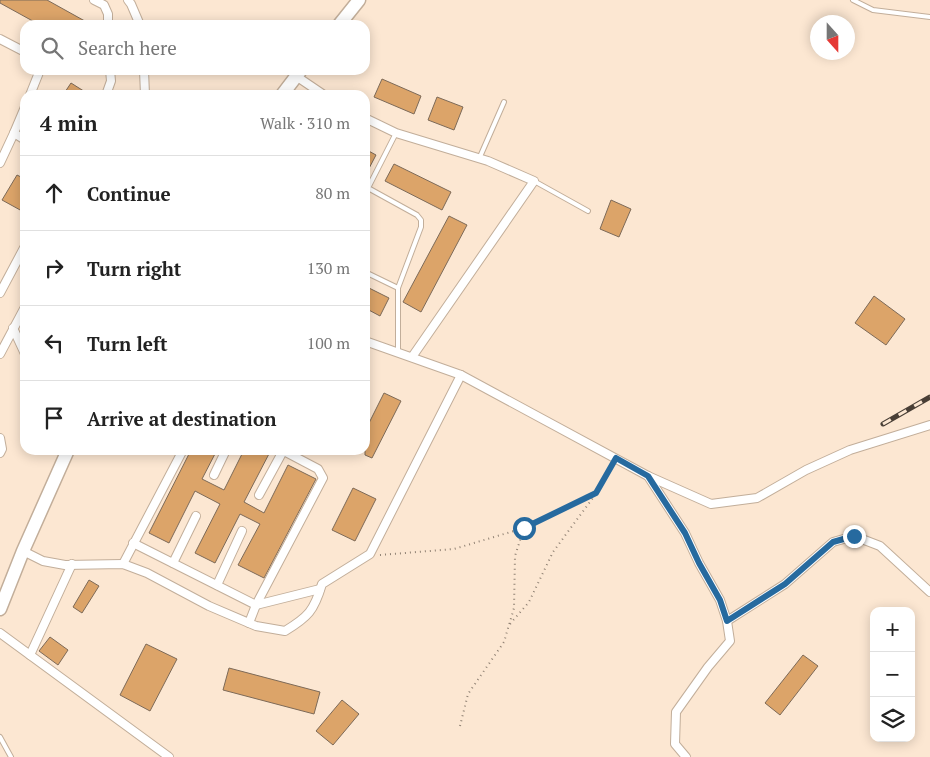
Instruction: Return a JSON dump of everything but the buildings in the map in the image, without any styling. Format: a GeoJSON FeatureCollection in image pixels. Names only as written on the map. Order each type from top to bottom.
{"type":"FeatureCollection","features":[{"type":"Feature","properties":{"kind":"main road"},"geometry":{"type":"LineString","coordinates":[[342,20],[359,0]]}},
{"type":"Feature","properties":{"kind":"main road"},"geometry":{"type":"LineString","coordinates":[[286,90],[297,75]]}},
{"type":"Feature","properties":{"kind":"main road"},"geometry":{"type":"LineString","coordinates":[[0,609],[23,551],[66,455]]}},
{"type":"Feature","properties":{"kind":"street"},"geometry":{"type":"LineString","coordinates":[[94,0],[104,5],[108,14],[108,20]]}},
{"type":"Feature","properties":{"kind":"street"},"geometry":{"type":"LineString","coordinates":[[128,0],[132,4],[138,20]]}},
{"type":"Feature","properties":{"kind":"street"},"geometry":{"type":"LineString","coordinates":[[0,39],[20,49]]}},
{"type":"Feature","properties":{"kind":"street"},"geometry":{"type":"LineString","coordinates":[[32,90],[38,75]]}},
{"type":"Feature","properties":{"kind":"street"},"geometry":{"type":"LineString","coordinates":[[108,90],[111,81],[110,75]]}},
{"type":"Feature","properties":{"kind":"street"},"geometry":{"type":"LineString","coordinates":[[144,75],[145,90]]}},
{"type":"Feature","properties":{"kind":"street"},"geometry":{"type":"LineString","coordinates":[[301,75],[318,90]]}},
{"type":"Feature","properties":{"kind":"street"},"geometry":{"type":"LineString","coordinates":[[0,163],[20,119]]}},
{"type":"Feature","properties":{"kind":"street"},"geometry":{"type":"LineString","coordinates":[[370,120],[396,133],[479,159],[534,181],[412,358]]}},
{"type":"Feature","properties":{"kind":"street"},"geometry":{"type":"LineString","coordinates":[[14,134],[20,137]]}},
{"type":"Feature","properties":{"kind":"street"},"geometry":{"type":"LineString","coordinates":[[0,293],[20,255]]}},
{"type":"Feature","properties":{"kind":"street"},"geometry":{"type":"LineString","coordinates":[[0,354],[20,316]]}},
{"type":"Feature","properties":{"kind":"street"},"geometry":{"type":"LineString","coordinates":[[13,328],[20,343]]}},
{"type":"Feature","properties":{"kind":"street"},"geometry":{"type":"LineString","coordinates":[[370,343],[461,374],[648,476],[711,504],[757,498],[806,470],[850,450],[930,425]]}},
{"type":"Feature","properties":{"kind":"street"},"geometry":{"type":"LineString","coordinates":[[23,551],[43,561],[72,564],[123,564],[147,573],[209,606],[249,623],[285,631],[304,620],[316,603],[322,584],[370,554],[461,374]]}},
{"type":"Feature","properties":{"kind":"street"},"geometry":{"type":"LineString","coordinates":[[0,438],[2,449],[0,452]]}},
{"type":"Feature","properties":{"kind":"street"},"geometry":{"type":"LineString","coordinates":[[123,564],[180,455]]}},
{"type":"Feature","properties":{"kind":"street"},"geometry":{"type":"LineString","coordinates":[[214,475],[224,455]]}},
{"type":"Feature","properties":{"kind":"street"},"geometry":{"type":"LineString","coordinates":[[259,495],[284,455]]}},
{"type":"Feature","properties":{"kind":"street"},"geometry":{"type":"LineString","coordinates":[[249,623],[256,604],[323,478],[318,469],[294,455]]}},
{"type":"Feature","properties":{"kind":"street"},"geometry":{"type":"LineString","coordinates":[[648,476],[685,533],[720,600],[727,621],[730,641],[676,712],[675,744],[686,757]]}},
{"type":"Feature","properties":{"kind":"street"},"geometry":{"type":"LineString","coordinates":[[173,563],[196,516]]}},
{"type":"Feature","properties":{"kind":"street"},"geometry":{"type":"LineString","coordinates":[[217,585],[242,531]]}},
{"type":"Feature","properties":{"kind":"street"},"geometry":{"type":"LineString","coordinates":[[727,621],[785,584],[833,542],[854,536],[880,546],[930,592]]}},
{"type":"Feature","properties":{"kind":"street"},"geometry":{"type":"LineString","coordinates":[[134,543],[256,604],[320,589]]}},
{"type":"Feature","properties":{"kind":"street"},"geometry":{"type":"LineString","coordinates":[[30,655],[72,564]]}},
{"type":"Feature","properties":{"kind":"street"},"geometry":{"type":"LineString","coordinates":[[0,633],[169,757]]}},
{"type":"Feature","properties":{"kind":"lane"},"geometry":{"type":"LineString","coordinates":[[852,0],[873,10],[930,17]]}},
{"type":"Feature","properties":{"kind":"lane"},"geometry":{"type":"LineString","coordinates":[[479,159],[504,102]]}},
{"type":"Feature","properties":{"kind":"lane"},"geometry":{"type":"LineString","coordinates":[[370,184],[396,133]]}},
{"type":"Feature","properties":{"kind":"lane"},"geometry":{"type":"LineString","coordinates":[[534,181],[588,211]]}},
{"type":"Feature","properties":{"kind":"lane"},"geometry":{"type":"LineString","coordinates":[[370,189],[416,214],[421,220],[421,227],[398,288],[398,352]]}},
{"type":"Feature","properties":{"kind":"lane"},"geometry":{"type":"LineString","coordinates":[[370,274],[398,288]]}},
{"type":"Feature","properties":{"kind":"lane"},"geometry":{"type":"LineString","coordinates":[[0,737],[11,757]]}},
{"type":"Feature","properties":{"kind":"path"},"geometry":{"type":"LineString","coordinates":[[509,625],[529,602],[553,552],[596,493],[616,458]]}},
{"type":"Feature","properties":{"kind":"path"},"geometry":{"type":"LineString","coordinates":[[363,558],[395,553],[454,549],[524,528],[596,493]]}},
{"type":"Feature","properties":{"kind":"path"},"geometry":{"type":"LineString","coordinates":[[460,726],[468,694],[504,642],[514,608],[516,556],[524,528]]}},
{"type":"Feature","properties":{"kind":"railway"},"geometry":{"type":"LineString","coordinates":[[883,424],[930,397]]}},
{"type":"Feature","properties":{"kind":"route"},"geometry":{"type":"LineString","coordinates":[[524,528],[596,493],[616,458],[648,476],[685,533],[720,600],[727,621],[785,584],[833,542],[854,536]]}}]}
